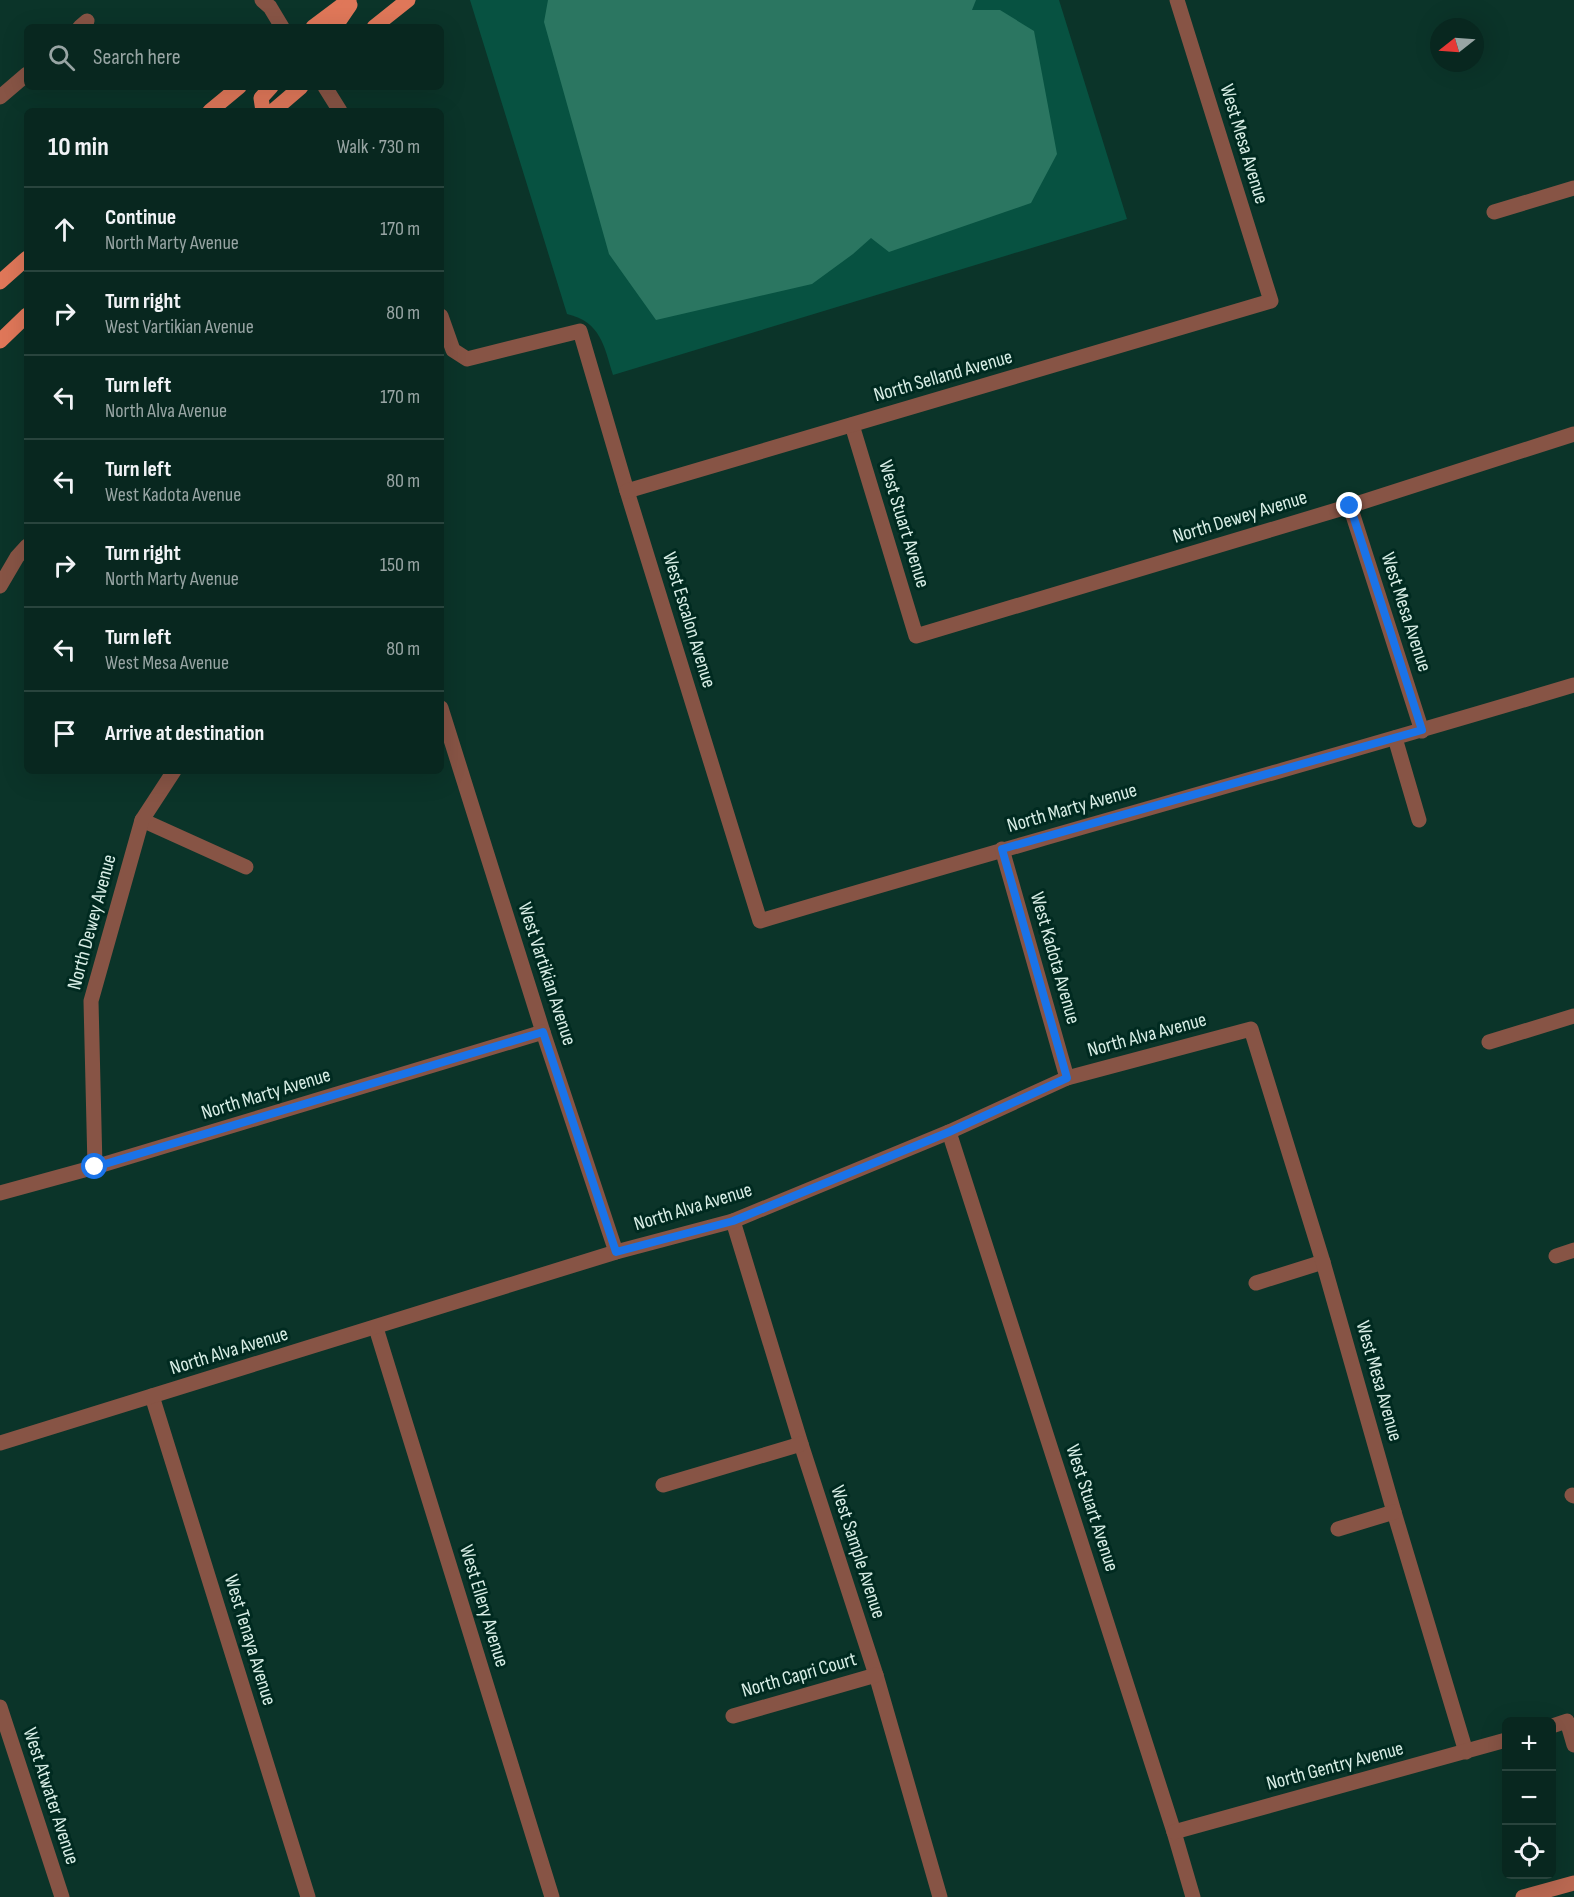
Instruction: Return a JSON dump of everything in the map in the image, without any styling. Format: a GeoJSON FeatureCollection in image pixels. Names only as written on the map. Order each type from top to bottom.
{"type":"FeatureCollection","features":[{"type":"Feature","properties":{"kind":"main road"},"geometry":{"type":"LineString","coordinates":[[317,24],[352,0]]}},
{"type":"Feature","properties":{"kind":"main road"},"geometry":{"type":"LineString","coordinates":[[337,24],[352,0]]}},
{"type":"Feature","properties":{"kind":"main road"},"geometry":{"type":"LineString","coordinates":[[378,24],[408,0]]}},
{"type":"Feature","properties":{"kind":"main road"},"geometry":{"type":"LineString","coordinates":[[214,108],[235,90]]}},
{"type":"Feature","properties":{"kind":"main road"},"geometry":{"type":"LineString","coordinates":[[263,108],[261,98],[268,90]]}},
{"type":"Feature","properties":{"kind":"main road"},"geometry":{"type":"LineString","coordinates":[[276,108],[298,90]]}},
{"type":"Feature","properties":{"kind":"main road"},"geometry":{"type":"LineString","coordinates":[[0,282],[24,261]]}},
{"type":"Feature","properties":{"kind":"main road"},"geometry":{"type":"LineString","coordinates":[[0,341],[24,318]]}},
{"type":"Feature","properties":{"kind":"street"},"geometry":{"type":"LineString","coordinates":[[262,0],[270,7],[280,24]]}},
{"type":"Feature","properties":{"kind":"street","name":"West Mesa Avenue"},"geometry":{"type":"LineString","coordinates":[[1177,0],[1271,301]]}},
{"type":"Feature","properties":{"kind":"street"},"geometry":{"type":"LineString","coordinates":[[0,98],[24,77]]}},
{"type":"Feature","properties":{"kind":"street"},"geometry":{"type":"LineString","coordinates":[[327,90],[338,108]]}},
{"type":"Feature","properties":{"kind":"street"},"geometry":{"type":"LineString","coordinates":[[1494,212],[1574,188]]}},
{"type":"Feature","properties":{"kind":"street","name":"North Selland Avenue"},"geometry":{"type":"LineString","coordinates":[[627,491],[1271,301]]}},
{"type":"Feature","properties":{"kind":"street","name":"West Escalon Avenue"},"geometry":{"type":"LineString","coordinates":[[444,324],[453,350],[467,359],[580,331],[760,921]]}},
{"type":"Feature","properties":{"kind":"street","name":"West Stuart Avenue"},"geometry":{"type":"LineString","coordinates":[[852,425],[916,636]]}},
{"type":"Feature","properties":{"kind":"street","name":"North Dewey Avenue"},"geometry":{"type":"LineString","coordinates":[[916,636],[1350,506],[1574,434]]}},
{"type":"Feature","properties":{"kind":"street","name":"West Mesa Avenue"},"geometry":{"type":"LineString","coordinates":[[1350,506],[1422,730]]}},
{"type":"Feature","properties":{"kind":"street"},"geometry":{"type":"LineString","coordinates":[[0,586],[24,549]]}},
{"type":"Feature","properties":{"kind":"street","name":"North Marty Avenue"},"geometry":{"type":"LineString","coordinates":[[760,921],[1002,849],[1395,738],[1574,684]]}},
{"type":"Feature","properties":{"kind":"street","name":"West Vartikian Avenue"},"geometry":{"type":"LineString","coordinates":[[444,718],[543,1032],[616,1252]]}},
{"type":"Feature","properties":{"kind":"street"},"geometry":{"type":"LineString","coordinates":[[1395,738],[1419,820]]}},
{"type":"Feature","properties":{"kind":"street","name":"North Dewey Avenue"},"geometry":{"type":"LineString","coordinates":[[95,1167],[91,1001],[142,820],[172,774]]}},
{"type":"Feature","properties":{"kind":"street"},"geometry":{"type":"LineString","coordinates":[[142,820],[246,867]]}},
{"type":"Feature","properties":{"kind":"street","name":"West Kadota Avenue"},"geometry":{"type":"LineString","coordinates":[[1002,849],[1067,1078]]}},
{"type":"Feature","properties":{"kind":"street"},"geometry":{"type":"LineString","coordinates":[[1489,1042],[1574,1016]]}},
{"type":"Feature","properties":{"kind":"street","name":"West Mesa Avenue"},"geometry":{"type":"LineString","coordinates":[[1251,1029],[1323,1262],[1394,1512],[1466,1752]]}},
{"type":"Feature","properties":{"kind":"street","name":"North Alva Avenue"},"geometry":{"type":"LineString","coordinates":[[0,1443],[616,1252],[733,1221],[949,1132],[1067,1078],[1251,1029]]}},
{"type":"Feature","properties":{"kind":"street","name":"North Marty Avenue"},"geometry":{"type":"LineString","coordinates":[[0,1193],[95,1167],[543,1032]]}},
{"type":"Feature","properties":{"kind":"street","name":"West Stuart Avenue"},"geometry":{"type":"LineString","coordinates":[[949,1132],[1193,1897]]}},
{"type":"Feature","properties":{"kind":"street","name":"West Sample Avenue"},"geometry":{"type":"LineString","coordinates":[[733,1221],[801,1444],[876,1675],[940,1897]]}},
{"type":"Feature","properties":{"kind":"street"},"geometry":{"type":"LineString","coordinates":[[1556,1256],[1574,1250]]}},
{"type":"Feature","properties":{"kind":"street"},"geometry":{"type":"LineString","coordinates":[[1256,1282],[1323,1262]]}},
{"type":"Feature","properties":{"kind":"street","name":"West Ellery Avenue"},"geometry":{"type":"LineString","coordinates":[[376,1328],[552,1897]]}},
{"type":"Feature","properties":{"kind":"street","name":"West Tenaya Avenue"},"geometry":{"type":"LineString","coordinates":[[152,1396],[308,1897]]}},
{"type":"Feature","properties":{"kind":"street"},"geometry":{"type":"LineString","coordinates":[[663,1485],[801,1444]]}},
{"type":"Feature","properties":{"kind":"street"},"geometry":{"type":"LineString","coordinates":[[1338,1529],[1394,1512]]}},
{"type":"Feature","properties":{"kind":"street","name":"North Capri Court"},"geometry":{"type":"LineString","coordinates":[[733,1716],[876,1675]]}},
{"type":"Feature","properties":{"kind":"street","name":"West Atwater Avenue"},"geometry":{"type":"LineString","coordinates":[[0,1707],[62,1897]]}},
{"type":"Feature","properties":{"kind":"street"},"geometry":{"type":"LineString","coordinates":[[1556,1724],[1567,1721],[1574,1745]]}},
{"type":"Feature","properties":{"kind":"street","name":"North Gentry Avenue"},"geometry":{"type":"LineString","coordinates":[[1174,1832],[1502,1741]]}},
{"type":"Feature","properties":{"kind":"street"},"geometry":{"type":"LineString","coordinates":[[1523,1897],[1574,1883]]}},
{"type":"Feature","properties":{"kind":"shaded area"},"geometry":{"type":"Polygon","coordinates":[[[470,0],[1059,0],[1127,219],[613,375],[603,345],[594,329],[578,318],[567,314],[470,0]]]}},
{"type":"Feature","properties":{"kind":"shaded area"},"geometry":{"type":"Polygon","coordinates":[[[548,0],[976,0],[972,10],[1000,10],[1034,31],[1057,154],[1031,203],[889,252],[871,238],[812,284],[656,320],[609,254],[544,22],[548,0]]]}},
{"type":"Feature","properties":{"kind":"route"},"geometry":{"type":"LineString","coordinates":[[95,1167],[543,1032],[616,1252],[733,1221],[949,1132],[1067,1078],[1002,849],[1422,730],[1350,506]]}}]}
